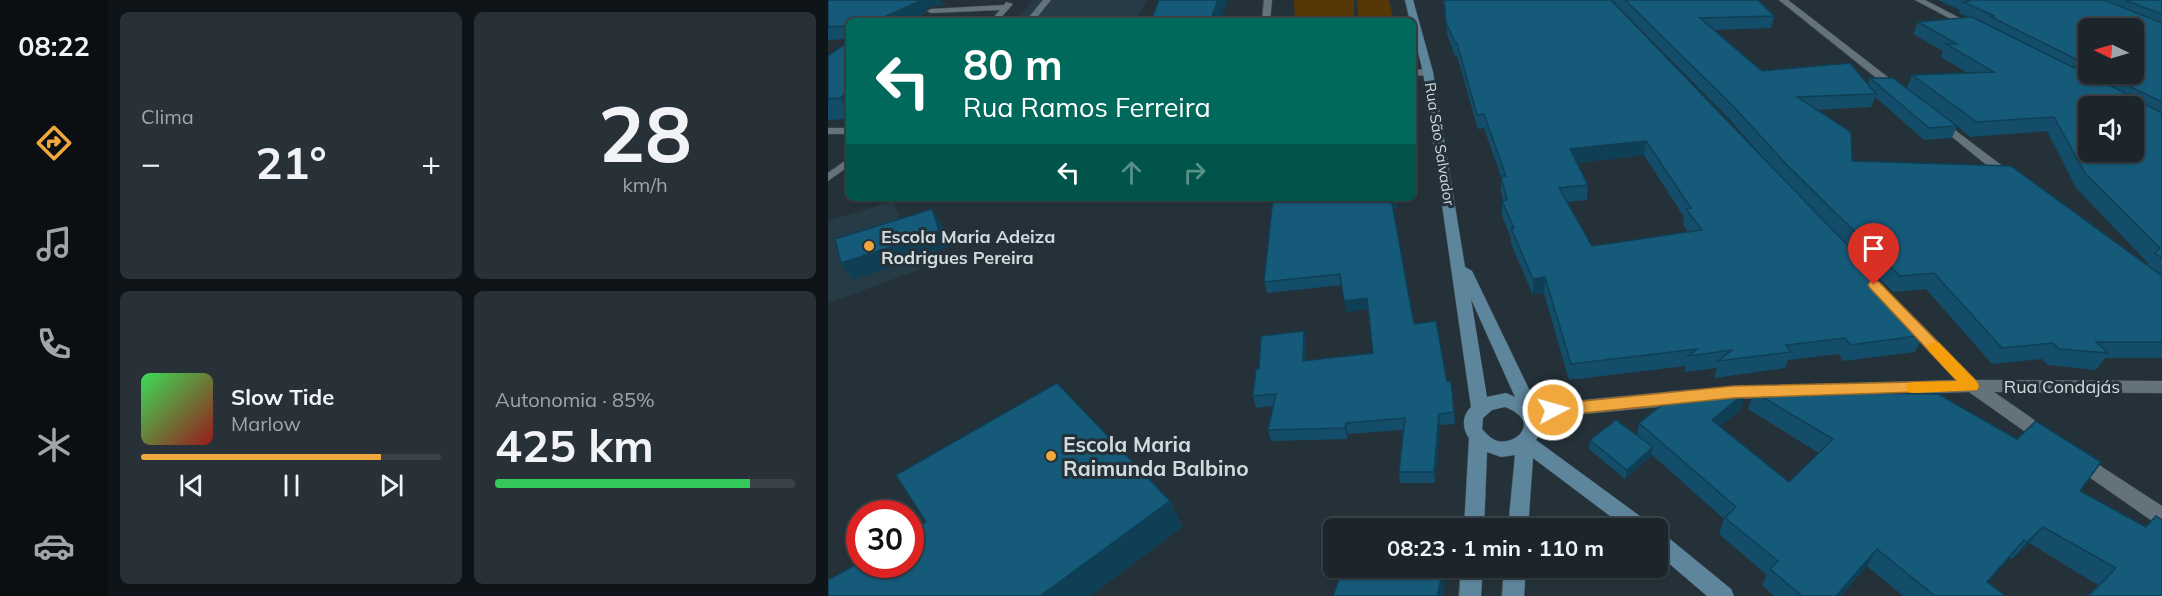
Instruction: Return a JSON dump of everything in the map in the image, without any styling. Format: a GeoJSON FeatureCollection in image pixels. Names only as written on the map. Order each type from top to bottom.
{"type":"FeatureCollection","features":[{"type":"Feature","properties":{"kind":"street"},"geometry":{"type":"LineString","coordinates":[[1266,18],[1268,0]]}},
{"type":"Feature","properties":{"kind":"street","name":"Rua São Salvador"},"geometry":{"type":"LineString","coordinates":[[1409,0],[1414,18]]}},
{"type":"Feature","properties":{"kind":"street"},"geometry":{"type":"LineString","coordinates":[[1783,0],[1911,99]]}},
{"type":"Feature","properties":{"kind":"street"},"geometry":{"type":"LineString","coordinates":[[1919,0],[1986,33]]}},
{"type":"Feature","properties":{"kind":"street","name":"Rua São Salvador"},"geometry":{"type":"LineString","coordinates":[[1416,27],[1428,72],[1480,408]]}},
{"type":"Feature","properties":{"kind":"street"},"geometry":{"type":"LineString","coordinates":[[1416,73],[1428,72]]}},
{"type":"Feature","properties":{"kind":"street"},"geometry":{"type":"LineString","coordinates":[[1929,114],[2021,186]]}},
{"type":"Feature","properties":{"kind":"street"},"geometry":{"type":"LineString","coordinates":[[1457,255],[1531,412],[1535,428],[1525,442],[1516,447],[1495,448],[1478,438],[1473,431],[1473,423],[1480,408],[1496,400],[1506,400],[1524,406],[1531,412]]}},
{"type":"Feature","properties":{"kind":"street"},"geometry":{"type":"LineString","coordinates":[[1899,310],[1972,386],[2162,517]]}},
{"type":"Feature","properties":{"kind":"street","name":"Rua Condajás"},"geometry":{"type":"LineString","coordinates":[[1531,412],[1733,392],[1972,386],[2162,387]]}},
{"type":"Feature","properties":{"kind":"street"},"geometry":{"type":"LineString","coordinates":[[1474,518],[1478,438]]}},
{"type":"Feature","properties":{"kind":"street"},"geometry":{"type":"LineString","coordinates":[[1519,518],[1525,442]]}},
{"type":"Feature","properties":{"kind":"street"},"geometry":{"type":"LineString","coordinates":[[1525,442],[1629,518]]}},
{"type":"Feature","properties":{"kind":"street"},"geometry":{"type":"LineString","coordinates":[[1668,550],[1723,596]]}},
{"type":"Feature","properties":{"kind":"street"},"geometry":{"type":"LineString","coordinates":[[1470,596],[1471,578]]}},
{"type":"Feature","properties":{"kind":"street"},"geometry":{"type":"LineString","coordinates":[[1513,596],[1514,578]]}},
{"type":"Feature","properties":{"kind":"lane"},"geometry":{"type":"LineString","coordinates":[[1032,18],[1047,0]]}},
{"type":"Feature","properties":{"kind":"lane"},"geometry":{"type":"LineString","coordinates":[[931,11],[1009,3]]}},
{"type":"Feature","properties":{"kind":"lane"},"geometry":{"type":"LineString","coordinates":[[996,18],[1009,3]]}},
{"type":"Feature","properties":{"kind":"lane"},"geometry":{"type":"LineString","coordinates":[[828,131],[846,131]]}},
{"type":"Feature","properties":{"kind":"lane"},"geometry":{"type":"LineString","coordinates":[[828,178],[846,163]]}},
{"type":"Feature","properties":{"kind":"shaded area"},"geometry":{"type":"Polygon","coordinates":[[[1033,0],[1147,0],[1138,18],[1018,18],[1033,0]]]}},
{"type":"Feature","properties":{"kind":"shaded area"},"geometry":{"type":"Polygon","coordinates":[[[1294,0],[1354,0],[1354,18],[1295,18],[1294,0]]]}},
{"type":"Feature","properties":{"kind":"shaded area"},"geometry":{"type":"Polygon","coordinates":[[[1357,0],[1389,0],[1393,18],[1359,18],[1357,0]]]}},
{"type":"Feature","properties":{"kind":"shaded area","name":"Escola Maria Adeiza Rodrigues Pereira"},"geometry":{"type":"Polygon","coordinates":[[[893,201],[919,270],[828,303],[828,221],[893,201]]]}},
{"type":"Feature","properties":{"kind":"building"},"geometry":{"type":"Polygon","coordinates":[[[828,0],[920,0],[882,18],[846,18],[846,26],[828,27],[828,0]]]}},
{"type":"Feature","properties":{"kind":"building"},"geometry":{"type":"Polygon","coordinates":[[[1159,0],[1218,0],[1211,18],[1152,18],[1159,0]]]}},
{"type":"Feature","properties":{"kind":"building"},"geometry":{"type":"Polygon","coordinates":[[[1444,0],[1611,0],[1879,278],[1874,279],[1924,335],[1851,345],[1845,338],[1786,345],[1791,352],[1718,361],[1732,350],[1688,356],[1697,349],[1571,364],[1545,277],[1533,279],[1511,228],[1514,228],[1502,201],[1507,200],[1501,176],[1506,176],[1484,114],[1477,115],[1457,43],[1446,22],[1444,0]],[[1646,141],[1570,149],[1588,185],[1559,188],[1592,246],[1702,230],[1686,209],[1691,208],[1646,141]]]}},
{"type":"Feature","properties":{"kind":"building"},"geometry":{"type":"Polygon","coordinates":[[[1625,0],[1758,0],[1774,16],[1700,18],[1762,71],[1850,63],[1876,94],[1797,97],[1851,132],[1852,161],[2011,166],[2162,276],[2162,342],[2096,342],[2108,353],[2060,349],[2053,343],[2002,348],[1934,273],[1900,276],[1625,0]]]}},
{"type":"Feature","properties":{"kind":"building"},"geometry":{"type":"Polygon","coordinates":[[[1967,0],[2104,0],[2162,23],[2162,102],[2125,84],[2144,84],[2144,18],[2078,18],[2078,60],[1989,16],[1995,16],[1963,2],[1969,1],[1967,0]]]}},
{"type":"Feature","properties":{"kind":"building"},"geometry":{"type":"Polygon","coordinates":[[[2125,0],[2162,0],[2162,14],[2125,0]]]}},
{"type":"Feature","properties":{"kind":"building"},"geometry":{"type":"Polygon","coordinates":[[[1972,17],[2078,70],[2078,84],[2107,84],[2127,94],[2139,96],[2078,96],[2078,160],[2054,117],[1977,122],[1912,75],[1994,72],[1946,44],[1957,44],[1918,22],[1972,17]]]}},
{"type":"Feature","properties":{"kind":"building"},"geometry":{"type":"Polygon","coordinates":[[[846,45],[846,93],[840,98],[828,99],[828,56],[846,45]]]}},
{"type":"Feature","properties":{"kind":"building"},"geometry":{"type":"Polygon","coordinates":[[[1870,78],[1893,78],[1957,126],[1929,128],[1870,78]]]}},
{"type":"Feature","properties":{"kind":"building"},"geometry":{"type":"Polygon","coordinates":[[[2144,104],[2162,113],[2162,258],[2155,253],[2160,248],[2085,173],[2079,162],[2144,162],[2144,104]]]}},
{"type":"Feature","properties":{"kind":"building"},"geometry":{"type":"Polygon","coordinates":[[[1273,201],[1392,201],[1414,324],[1436,321],[1447,382],[1451,381],[1454,412],[1439,414],[1434,472],[1399,472],[1405,418],[1346,423],[1345,428],[1268,430],[1276,394],[1253,396],[1256,369],[1259,369],[1261,336],[1304,331],[1303,361],[1373,353],[1367,298],[1344,301],[1340,274],[1264,282],[1273,201]]]}},
{"type":"Feature","properties":{"kind":"building"},"geometry":{"type":"Polygon","coordinates":[[[932,209],[939,231],[841,263],[835,239],[932,209]]]}},
{"type":"Feature","properties":{"kind":"building","name":"Escola Maria Raimunda Balbino"},"geometry":{"type":"Polygon","coordinates":[[[1057,383],[1170,501],[1040,596],[828,596],[828,580],[846,570],[846,578],[924,578],[924,523],[926,522],[924,500],[912,500],[896,475],[1057,383]]]}},
{"type":"Feature","properties":{"kind":"building"},"geometry":{"type":"Polygon","coordinates":[[[1680,391],[1746,392],[1712,420],[1789,482],[1833,439],[1754,392],[1938,394],[2017,439],[2036,421],[2101,462],[2080,491],[2146,527],[2156,516],[2162,520],[2162,596],[2089,596],[2116,568],[2043,527],[2027,542],[2024,540],[1987,582],[2006,596],[1935,596],[1877,549],[1836,596],[1802,596],[1770,569],[1778,561],[1725,518],[1736,507],[1639,423],[1680,391]]]}},
{"type":"Feature","properties":{"kind":"building"},"geometry":{"type":"Polygon","coordinates":[[[1616,420],[1653,447],[1627,470],[1590,440],[1616,420]]]}},
{"type":"Feature","properties":{"kind":"building"},"geometry":{"type":"Polygon","coordinates":[[[1339,578],[1441,578],[1437,596],[1333,596],[1339,578]]]}},
{"type":"Feature","properties":{"kind":"slow traffic"},"geometry":{"type":"LineString","coordinates":[[1914,388],[1972,386],[1934,347]]}},
{"type":"Feature","properties":{"kind":"place","name":"Escola Maria Adeiza Rodrigues Pereira"},"geometry":{"type":"Point","coordinates":[869,246]}},
{"type":"Feature","properties":{"kind":"place","name":"Escola Maria Raimunda Balbino"},"geometry":{"type":"Point","coordinates":[1051,456]}},
{"type":"Feature","properties":{"kind":"route"},"geometry":{"type":"LineString","coordinates":[[1553,410],[1733,392],[1972,386],[1874,285]]}}]}
